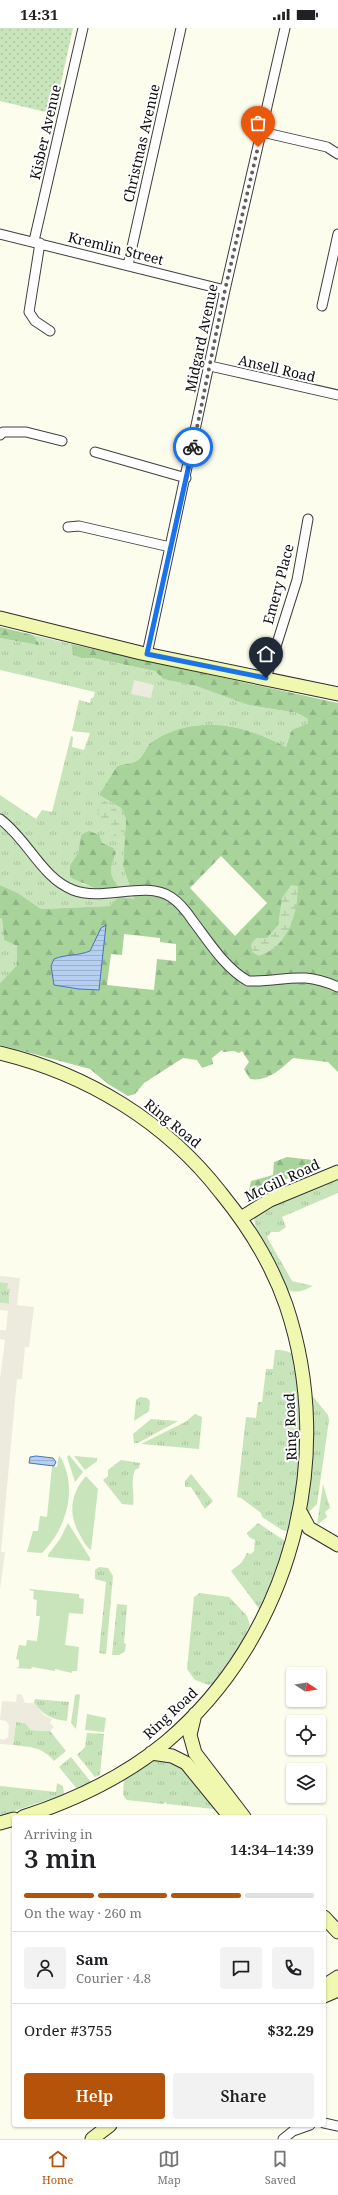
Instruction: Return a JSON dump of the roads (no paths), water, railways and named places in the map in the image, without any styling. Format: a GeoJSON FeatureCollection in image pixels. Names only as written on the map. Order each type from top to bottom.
{"type":"FeatureCollection","features":[{"type":"Feature","properties":{"kind":"street","name":"Kisber Avenue"},"geometry":{"type":"LineString","coordinates":[[50,331],[35,321],[28,312],[37,242],[83,28]]}},
{"type":"Feature","properties":{"kind":"street","name":"Christmas Avenue"},"geometry":{"type":"LineString","coordinates":[[128,265],[182,28]]}},
{"type":"Feature","properties":{"kind":"street","name":"Midgard Avenue"},"geometry":{"type":"LineString","coordinates":[[147,654],[210,366],[225,290],[285,28]]}},
{"type":"Feature","properties":{"kind":"street"},"geometry":{"type":"LineString","coordinates":[[262,132],[327,148],[338,154]]}},
{"type":"Feature","properties":{"kind":"street","name":"Kremlin Street"},"geometry":{"type":"LineString","coordinates":[[0,234],[225,290]]}},
{"type":"Feature","properties":{"kind":"street"},"geometry":{"type":"LineString","coordinates":[[322,306],[338,234]]}},
{"type":"Feature","properties":{"kind":"street","name":"Ansell Road"},"geometry":{"type":"LineString","coordinates":[[210,366],[338,395]]}},
{"type":"Feature","properties":{"kind":"street"},"geometry":{"type":"LineString","coordinates":[[0,435],[3,432],[26,432],[62,440]]}},
{"type":"Feature","properties":{"kind":"street"},"geometry":{"type":"LineString","coordinates":[[95,452],[186,478]]}},
{"type":"Feature","properties":{"kind":"street","name":"Emery Place"},"geometry":{"type":"LineString","coordinates":[[266,678],[297,580],[308,519]]}},
{"type":"Feature","properties":{"kind":"street"},"geometry":{"type":"LineString","coordinates":[[68,527],[78,526],[170,547]]}},
{"type":"Feature","properties":{"kind":"street"},"geometry":{"type":"LineString","coordinates":[[0,618],[147,654],[338,694]]}},
{"type":"Feature","properties":{"kind":"street"},"geometry":{"type":"LineString","coordinates":[[0,819],[25,842],[53,878],[68,888],[92,894],[155,891],[172,898],[186,911],[231,968],[248,981],[302,976],[314,978],[338,987]]}},
{"type":"Feature","properties":{"kind":"street","name":"Ring Road"},"geometry":{"type":"LineString","coordinates":[[0,1053],[64,1073],[102,1092],[129,1108],[167,1136],[198,1164],[241,1218],[267,1264],[286,1303],[299,1348],[306,1396],[308,1450],[301,1512],[286,1568],[273,1601],[260,1626],[230,1673],[195,1714],[151,1753],[90,1791],[28,1815]]}},
{"type":"Feature","properties":{"kind":"street","name":"McGill Road"},"geometry":{"type":"LineString","coordinates":[[241,1218],[270,1200],[338,1172]]}},
{"type":"Feature","properties":{"kind":"street"},"geometry":{"type":"LineString","coordinates":[[301,1512],[309,1528],[338,1545]]}},
{"type":"Feature","properties":{"kind":"street"},"geometry":{"type":"LineString","coordinates":[[195,1714],[190,1735],[195,1753],[242,1815]]}},
{"type":"Feature","properties":{"kind":"street"},"geometry":{"type":"LineString","coordinates":[[151,1753],[172,1756],[186,1763],[228,1815]]}},
{"type":"Feature","properties":{"kind":"street"},"geometry":{"type":"LineString","coordinates":[[0,1823],[12,1820]]}},
{"type":"Feature","properties":{"kind":"street"},"geometry":{"type":"LineString","coordinates":[[326,1919],[338,1932]]}},
{"type":"Feature","properties":{"kind":"street"},"geometry":{"type":"LineString","coordinates":[[326,1931],[338,1942]]}},
{"type":"Feature","properties":{"kind":"street"},"geometry":{"type":"LineString","coordinates":[[326,1985],[338,1977]]}},
{"type":"Feature","properties":{"kind":"street"},"geometry":{"type":"LineString","coordinates":[[326,1995],[338,1990]]}},
{"type":"Feature","properties":{"kind":"street"},"geometry":{"type":"LineString","coordinates":[[326,2123],[338,2126]]}},
{"type":"Feature","properties":{"kind":"street"},"geometry":{"type":"LineString","coordinates":[[92,2139],[107,2127]]}},
{"type":"Feature","properties":{"kind":"street"},"geometry":{"type":"LineString","coordinates":[[283,2139],[293,2131],[304,2127]]}},
{"type":"Feature","properties":{"kind":"water"},"geometry":{"type":"Polygon","coordinates":[[[106,925],[99,990],[79,989],[54,985],[51,966],[54,959],[90,951],[101,928],[106,925]]]}},
{"type":"Feature","properties":{"kind":"water"},"geometry":{"type":"Polygon","coordinates":[[[36,1456],[53,1458],[56,1462],[54,1466],[29,1463],[30,1457],[36,1456]]]}}]}
